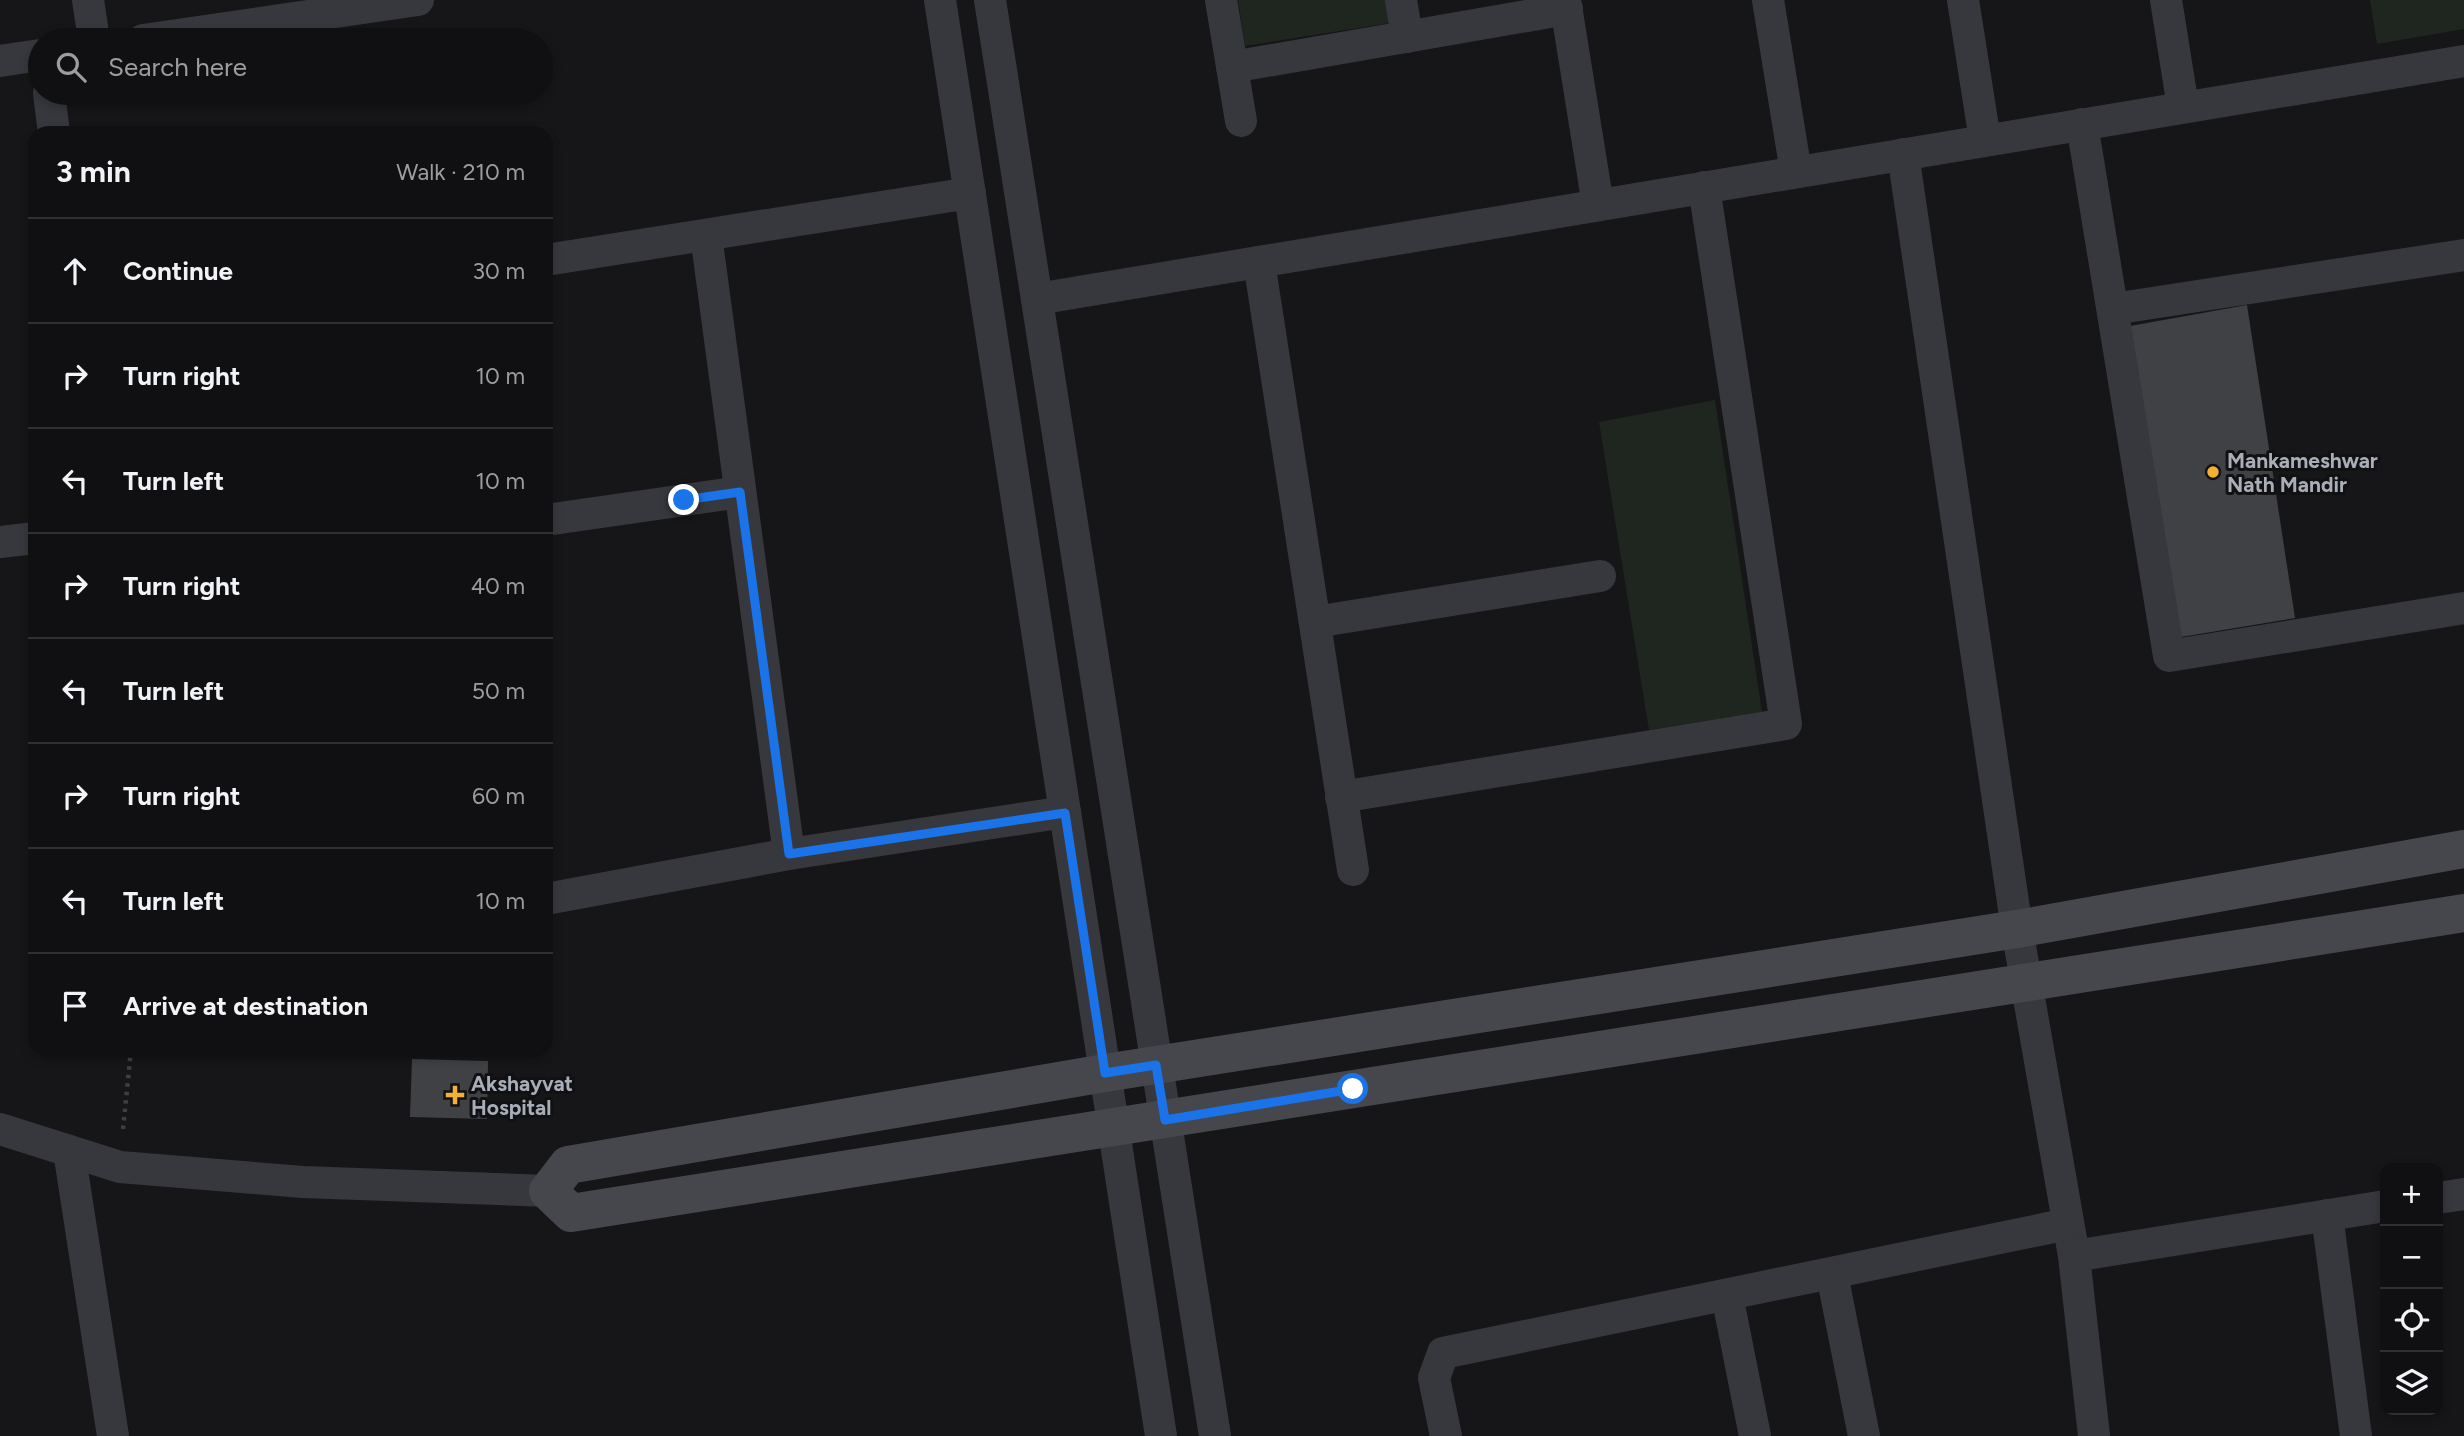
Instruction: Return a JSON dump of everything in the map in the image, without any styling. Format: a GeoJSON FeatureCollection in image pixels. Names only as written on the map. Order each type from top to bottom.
{"type":"FeatureCollection","features":[{"type":"Feature","properties":{"kind":"street"},"geometry":{"type":"LineString","coordinates":[[88,0],[92,28]]}},
{"type":"Feature","properties":{"kind":"street"},"geometry":{"type":"LineString","coordinates":[[226,28],[418,0]]}},
{"type":"Feature","properties":{"kind":"street"},"geometry":{"type":"LineString","coordinates":[[940,0],[1161,1436]]}},
{"type":"Feature","properties":{"kind":"street"},"geometry":{"type":"LineString","coordinates":[[990,0],[1215,1436]]}},
{"type":"Feature","properties":{"kind":"street"},"geometry":{"type":"LineString","coordinates":[[1221,0],[1241,121]]}},
{"type":"Feature","properties":{"kind":"street"},"geometry":{"type":"LineString","coordinates":[[1401,0],[1407,37]]}},
{"type":"Feature","properties":{"kind":"street"},"geometry":{"type":"LineString","coordinates":[[1768,0],[1796,172]]}},
{"type":"Feature","properties":{"kind":"street"},"geometry":{"type":"LineString","coordinates":[[1963,0],[1985,141]]}},
{"type":"Feature","properties":{"kind":"street"},"geometry":{"type":"LineString","coordinates":[[2166,0],[2183,107]]}},
{"type":"Feature","properties":{"kind":"street"},"geometry":{"type":"LineString","coordinates":[[1232,67],[1407,37],[1566,5],[1598,205]]}},
{"type":"Feature","properties":{"kind":"street"},"geometry":{"type":"LineString","coordinates":[[0,61],[28,57]]}},
{"type":"Feature","properties":{"kind":"street"},"geometry":{"type":"LineString","coordinates":[[1037,299],[2464,61]]}},
{"type":"Feature","properties":{"kind":"street"},"geometry":{"type":"LineString","coordinates":[[50,105],[53,126]]}},
{"type":"Feature","properties":{"kind":"street"},"geometry":{"type":"LineString","coordinates":[[2082,124],[2169,656],[2464,608]]}},
{"type":"Feature","properties":{"kind":"street"},"geometry":{"type":"LineString","coordinates":[[1903,154],[2017,929],[2074,1256],[2094,1436]]}},
{"type":"Feature","properties":{"kind":"street"},"geometry":{"type":"LineString","coordinates":[[1341,797],[1786,724],[1704,187]]}},
{"type":"Feature","properties":{"kind":"street"},"geometry":{"type":"LineString","coordinates":[[553,259],[970,193]]}},
{"type":"Feature","properties":{"kind":"street"},"geometry":{"type":"LineString","coordinates":[[706,235],[789,854]]}},
{"type":"Feature","properties":{"kind":"street"},"geometry":{"type":"LineString","coordinates":[[2113,309],[2464,255]]}},
{"type":"Feature","properties":{"kind":"street"},"geometry":{"type":"LineString","coordinates":[[1259,262],[1353,870]]}},
{"type":"Feature","properties":{"kind":"street"},"geometry":{"type":"LineString","coordinates":[[553,519],[740,492]]}},
{"type":"Feature","properties":{"kind":"street"},"geometry":{"type":"LineString","coordinates":[[0,542],[28,539]]}},
{"type":"Feature","properties":{"kind":"street"},"geometry":{"type":"LineString","coordinates":[[1315,622],[1600,576]]}},
{"type":"Feature","properties":{"kind":"street"},"geometry":{"type":"LineString","coordinates":[[553,897],[789,854],[1065,813]]}},
{"type":"Feature","properties":{"kind":"street"},"geometry":{"type":"LineString","coordinates":[[548,1191],[568,1165],[1105,1073],[2017,929],[2464,849]]}},
{"type":"Feature","properties":{"kind":"street"},"geometry":{"type":"LineString","coordinates":[[0,1129],[120,1167],[303,1182],[548,1191],[571,1213],[1165,1120],[2025,980],[2464,913]]}},
{"type":"Feature","properties":{"kind":"street"},"geometry":{"type":"LineString","coordinates":[[69,1151],[113,1436]]}},
{"type":"Feature","properties":{"kind":"street"},"geometry":{"type":"LineString","coordinates":[[2443,1197],[2464,1194]]}},
{"type":"Feature","properties":{"kind":"street"},"geometry":{"type":"LineString","coordinates":[[2074,1256],[2380,1207]]}},
{"type":"Feature","properties":{"kind":"street"},"geometry":{"type":"LineString","coordinates":[[2327,1215],[2356,1436]]}},
{"type":"Feature","properties":{"kind":"street"},"geometry":{"type":"LineString","coordinates":[[1446,1436],[1434,1378],[1443,1353],[2068,1224]]}},
{"type":"Feature","properties":{"kind":"street"},"geometry":{"type":"LineString","coordinates":[[1832,1274],[1864,1436]]}},
{"type":"Feature","properties":{"kind":"street"},"geometry":{"type":"LineString","coordinates":[[1727,1295],[1755,1436]]}},
{"type":"Feature","properties":{"kind":"path"},"geometry":{"type":"LineString","coordinates":[[120,1167],[130,1057]]}},
{"type":"Feature","properties":{"kind":"shaded area"},"geometry":{"type":"Polygon","coordinates":[[[1238,0],[1392,0],[1396,22],[1245,46],[1238,0]]]}},
{"type":"Feature","properties":{"kind":"shaded area"},"geometry":{"type":"Polygon","coordinates":[[[2370,0],[2464,0],[2464,29],[2377,44],[2370,0]]]}},
{"type":"Feature","properties":{"kind":"shaded area"},"geometry":{"type":"Polygon","coordinates":[[[1715,400],[1762,712],[1649,730],[1599,422],[1715,400]]]}},
{"type":"Feature","properties":{"kind":"building","name":"Mankameshwar Nath Mandir"},"geometry":{"type":"Polygon","coordinates":[[[2247,305],[2295,618],[2181,637],[2130,326],[2247,305]]]}},
{"type":"Feature","properties":{"kind":"building"},"geometry":{"type":"Polygon","coordinates":[[[412,1059],[488,1061],[487,1119],[410,1117],[412,1059]]]}},
{"type":"Feature","properties":{"kind":"place","name":"Mankameshwar Nath Mandir"},"geometry":{"type":"Point","coordinates":[2213,472]}},
{"type":"Feature","properties":{"kind":"place","name":"Akshayvat Hospital"},"geometry":{"type":"Point","coordinates":[455,1095]}},
{"type":"Feature","properties":{"kind":"route"},"geometry":{"type":"LineString","coordinates":[[684,500],[740,492],[789,854],[1065,813],[1105,1073],[1156,1065],[1165,1120],[1353,1089]]}}]}
